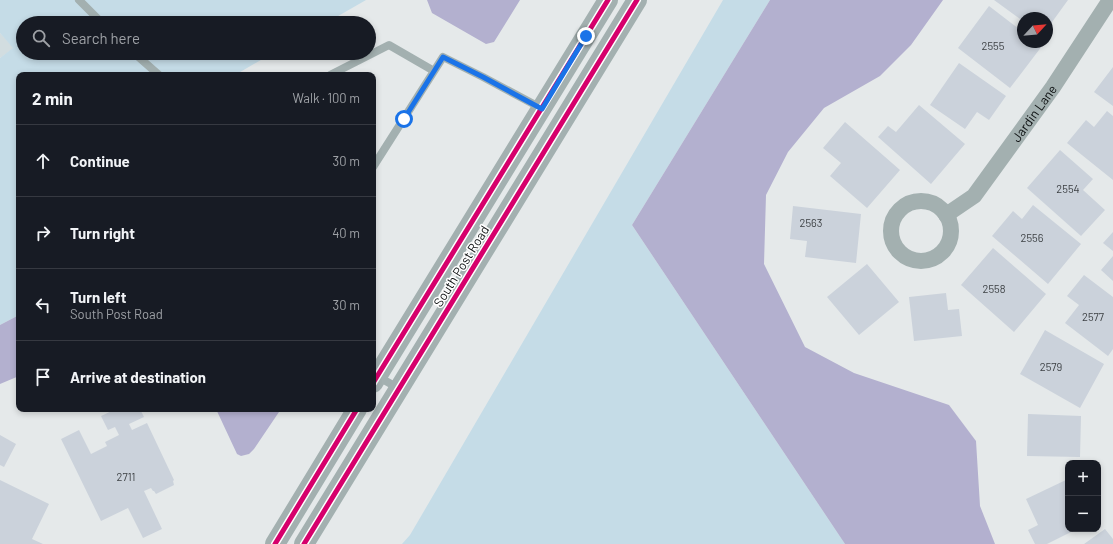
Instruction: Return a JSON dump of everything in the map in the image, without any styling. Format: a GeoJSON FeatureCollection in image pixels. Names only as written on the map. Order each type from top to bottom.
{"type":"FeatureCollection","features":[{"type":"Feature","properties":{"kind":"street","name":"South Post Road"},"geometry":{"type":"LineString","coordinates":[[376,374],[542,109],[608,0]]}},
{"type":"Feature","properties":{"kind":"street","name":"South Post Road"},"geometry":{"type":"LineString","coordinates":[[304,544],[398,388],[637,0]]}},
{"type":"Feature","properties":{"kind":"street","name":"Jardin Lane"},"geometry":{"type":"LineString","coordinates":[[946,215],[974,196],[1053,87],[1110,0]]}},
{"type":"Feature","properties":{"kind":"street"},"geometry":{"type":"LineString","coordinates":[[275,544],[355,412]]}},
{"type":"Feature","properties":{"kind":"lane"},"geometry":{"type":"LineString","coordinates":[[79,0],[95,16]]}},
{"type":"Feature","properties":{"kind":"lane"},"geometry":{"type":"LineString","coordinates":[[376,51],[389,44],[434,70]]}},
{"type":"Feature","properties":{"kind":"lane"},"geometry":{"type":"LineString","coordinates":[[376,162],[443,57],[542,109]]}},
{"type":"Feature","properties":{"kind":"lane"},"geometry":{"type":"LineString","coordinates":[[142,60],[156,72]]}},
{"type":"Feature","properties":{"kind":"lane"},"geometry":{"type":"LineString","coordinates":[[336,72],[359,60]]}},
{"type":"Feature","properties":{"kind":"lane"},"geometry":{"type":"LineString","coordinates":[[376,378],[398,388]]}},
{"type":"Feature","properties":{"kind":"shaded area"},"geometry":{"type":"Polygon","coordinates":[[[0,0],[366,0],[338,16],[16,16],[16,60],[261,60],[240,72],[16,72],[16,317],[0,325],[0,58],[13,48],[0,33],[0,0]]]}},
{"type":"Feature","properties":{"kind":"shaded area"},"geometry":{"type":"Polygon","coordinates":[[[427,0],[520,0],[494,42],[486,44],[432,13],[427,0]]]}},
{"type":"Feature","properties":{"kind":"shaded area"},"geometry":{"type":"Polygon","coordinates":[[[723,0],[770,0],[632,225],[845,544],[402,544],[410,535],[723,0]]]}},
{"type":"Feature","properties":{"kind":"shaded area"},"geometry":{"type":"Polygon","coordinates":[[[770,0],[943,0],[911,45],[880,76],[824,108],[788,152],[766,195],[764,264],[805,347],[854,373],[949,405],[976,441],[980,506],[995,544],[845,544],[632,225],[770,0]]]}},
{"type":"Feature","properties":{"kind":"shaded area"},"geometry":{"type":"Polygon","coordinates":[[[0,33],[14,48],[0,58],[0,33]]]}},
{"type":"Feature","properties":{"kind":"shaded area"},"geometry":{"type":"Polygon","coordinates":[[[16,317],[16,377],[0,384],[0,325],[16,317]]]}},
{"type":"Feature","properties":{"kind":"shaded area"},"geometry":{"type":"Polygon","coordinates":[[[217,412],[279,412],[254,449],[249,454],[241,456],[237,454],[217,412]]]}},
{"type":"Feature","properties":{"kind":"building"},"geometry":{"type":"Polygon","coordinates":[[[994,0],[1068,0],[1053,21],[1053,12],[1017,12],[1017,17],[994,0]]]}},
{"type":"Feature","properties":{"kind":"building"},"geometry":{"type":"Polygon","coordinates":[[[989,6],[1017,27],[1017,48],[1040,48],[1010,88],[958,48],[989,6]]]}},
{"type":"Feature","properties":{"kind":"building"},"geometry":{"type":"Polygon","coordinates":[[[959,63],[1006,96],[989,120],[977,112],[965,129],[930,105],[959,63]]]}},
{"type":"Feature","properties":{"kind":"building"},"geometry":{"type":"Polygon","coordinates":[[[1113,67],[1113,106],[1094,92],[1113,67]]]}},
{"type":"Feature","properties":{"kind":"building"},"geometry":{"type":"Polygon","coordinates":[[[919,105],[965,144],[931,184],[878,137],[888,126],[896,132],[919,105]]]}},
{"type":"Feature","properties":{"kind":"building"},"geometry":{"type":"Polygon","coordinates":[[[1107,111],[1113,116],[1113,180],[1067,143],[1086,120],[1094,127],[1107,111]]]}},
{"type":"Feature","properties":{"kind":"building"},"geometry":{"type":"Polygon","coordinates":[[[845,122],[900,170],[867,208],[830,176],[841,163],[823,148],[845,122]]]}},
{"type":"Feature","properties":{"kind":"building"},"geometry":{"type":"Polygon","coordinates":[[[1060,150],[1093,179],[1083,190],[1105,210],[1081,236],[1027,188],[1060,150]]]}},
{"type":"Feature","properties":{"kind":"building"},"geometry":{"type":"Polygon","coordinates":[[[1033,205],[1081,244],[1048,284],[992,236],[1013,211],[1022,219],[1033,205]]]}},
{"type":"Feature","properties":{"kind":"building"},"geometry":{"type":"Polygon","coordinates":[[[793,206],[861,214],[856,263],[805,257],[807,241],[790,239],[793,206]]]}},
{"type":"Feature","properties":{"kind":"building"},"geometry":{"type":"Polygon","coordinates":[[[1113,232],[1113,251],[1103,243],[1113,232]]]}},
{"type":"Feature","properties":{"kind":"building"},"geometry":{"type":"Polygon","coordinates":[[[993,248],[1046,294],[1014,332],[961,285],[993,248]]]}},
{"type":"Feature","properties":{"kind":"building"},"geometry":{"type":"Polygon","coordinates":[[[1113,256],[1113,281],[1101,270],[1113,256]]]}},
{"type":"Feature","properties":{"kind":"building"},"geometry":{"type":"Polygon","coordinates":[[[867,264],[899,302],[859,335],[827,297],[867,264]]]}},
{"type":"Feature","properties":{"kind":"building"},"geometry":{"type":"Polygon","coordinates":[[[1084,275],[1113,297],[1113,349],[1108,356],[1065,323],[1079,305],[1067,296],[1084,275]]]}},
{"type":"Feature","properties":{"kind":"building"},"geometry":{"type":"Polygon","coordinates":[[[946,293],[948,310],[959,309],[962,336],[914,341],[909,297],[946,293]]]}},
{"type":"Feature","properties":{"kind":"building"},"geometry":{"type":"Polygon","coordinates":[[[1045,330],[1104,364],[1080,408],[1020,374],[1045,330]]]}},
{"type":"Feature","properties":{"kind":"building"},"geometry":{"type":"Polygon","coordinates":[[[110,412],[142,412],[144,417],[129,424],[132,430],[147,423],[174,480],[174,485],[156,494],[151,488],[144,491],[162,529],[143,538],[128,508],[101,521],[61,439],[79,430],[91,454],[107,446],[105,442],[119,435],[115,427],[108,430],[101,416],[110,412]]]}},
{"type":"Feature","properties":{"kind":"building"},"geometry":{"type":"Polygon","coordinates":[[[1028,414],[1081,416],[1080,457],[1027,456],[1028,414]]]}},
{"type":"Feature","properties":{"kind":"building"},"geometry":{"type":"Polygon","coordinates":[[[0,435],[16,444],[4,467],[0,465],[0,435]]]}},
{"type":"Feature","properties":{"kind":"building"},"geometry":{"type":"Polygon","coordinates":[[[0,480],[49,504],[32,539],[43,544],[0,544],[0,480]]]}},
{"type":"Feature","properties":{"kind":"building"},"geometry":{"type":"Polygon","coordinates":[[[1065,480],[1065,532],[1071,532],[1047,544],[1035,544],[1028,530],[1038,525],[1026,499],[1065,480]]]}},
{"type":"Feature","properties":{"kind":"building"},"geometry":{"type":"Polygon","coordinates":[[[1105,529],[1113,539],[1113,544],[1084,544],[1101,532],[1105,529]]]}},
{"type":"Feature","properties":{"kind":"cycle path"},"geometry":{"type":"LineString","coordinates":[[376,378],[608,0]]}},
{"type":"Feature","properties":{"kind":"cycle path"},"geometry":{"type":"LineString","coordinates":[[304,544],[637,0]]}},
{"type":"Feature","properties":{"kind":"cycle path"},"geometry":{"type":"LineString","coordinates":[[275,544],[355,412]]}},
{"type":"Feature","properties":{"kind":"route"},"geometry":{"type":"LineString","coordinates":[[404,119],[443,57],[542,109],[586,36]]}}]}
